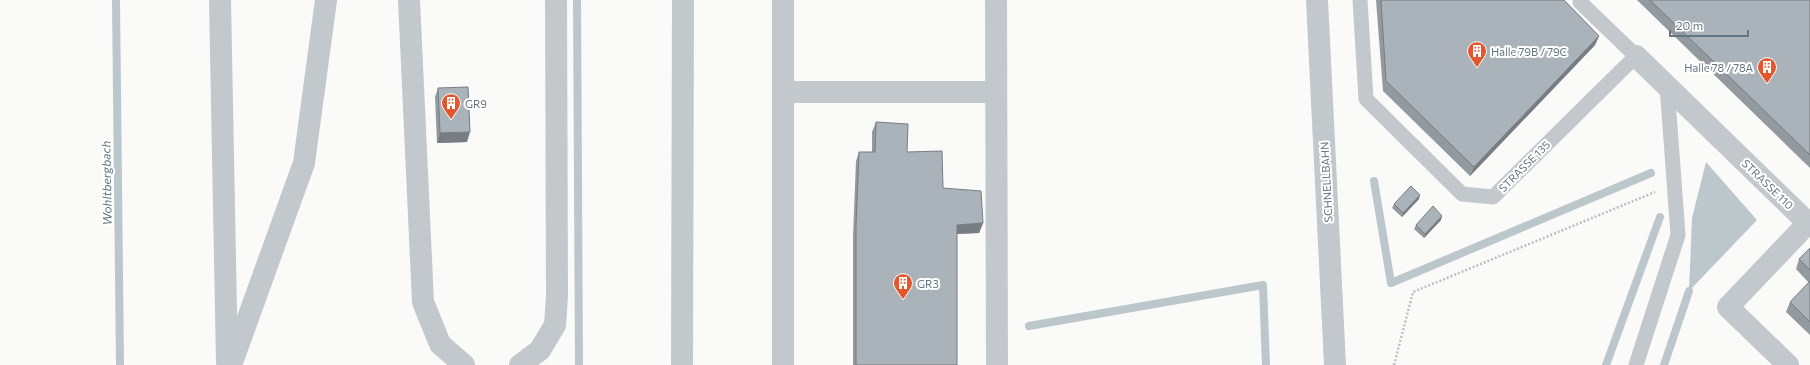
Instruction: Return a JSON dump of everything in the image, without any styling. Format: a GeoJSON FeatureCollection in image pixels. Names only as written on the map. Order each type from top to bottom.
{"type":"FeatureCollection","features":[{"type":"Feature","properties":{"kind":"street"},"geometry":{"type":"LineString","coordinates":[[220,0],[227,365]]}},
{"type":"Feature","properties":{"kind":"street"},"geometry":{"type":"LineString","coordinates":[[231,365],[304,163],[326,0]]}},
{"type":"Feature","properties":{"kind":"street"},"geometry":{"type":"LineString","coordinates":[[408,0],[423,302],[440,344],[464,365]]}},
{"type":"Feature","properties":{"kind":"street"},"geometry":{"type":"LineString","coordinates":[[520,365],[540,350],[555,325],[557,296],[556,0]]}},
{"type":"Feature","properties":{"kind":"street"},"geometry":{"type":"LineString","coordinates":[[682,365],[684,0]]}},
{"type":"Feature","properties":{"kind":"street"},"geometry":{"type":"LineString","coordinates":[[783,0],[783,365]]}},
{"type":"Feature","properties":{"kind":"street"},"geometry":{"type":"LineString","coordinates":[[996,0],[997,365]]}},
{"type":"Feature","properties":{"kind":"street","name":"SCHNELLBAHN"},"geometry":{"type":"LineString","coordinates":[[1317,0],[1335,365]]}},
{"type":"Feature","properties":{"kind":"street","name":"STRASSE 110"},"geometry":{"type":"LineString","coordinates":[[1636,56],[1808,223],[1728,307],[1788,365]]}},
{"type":"Feature","properties":{"kind":"street"},"geometry":{"type":"LineString","coordinates":[[783,92],[996,92]]}},
{"type":"Feature","properties":{"kind":"lane","name":"STRASSE 135"},"geometry":{"type":"LineString","coordinates":[[1360,0],[1366,99],[1462,194],[1492,197],[1636,56]]}},
{"type":"Feature","properties":{"kind":"lane"},"geometry":{"type":"LineString","coordinates":[[1582,0],[1580,2],[1636,56]]}},
{"type":"Feature","properties":{"kind":"lane"},"geometry":{"type":"LineString","coordinates":[[1636,365],[1678,235],[1667,86]]}},
{"type":"Feature","properties":{"kind":"path"},"geometry":{"type":"LineString","coordinates":[[1394,365],[1413,292],[1674,184]]}},
{"type":"Feature","properties":{"kind":"shaded area"},"geometry":{"type":"Polygon","coordinates":[[[1706,162],[1757,220],[1689,291],[1692,218],[1706,162]]]}},
{"type":"Feature","properties":{"kind":"building","name":"Halle 79B / 79C"},"geometry":{"type":"Polygon","coordinates":[[[1381,0],[1564,0],[1599,36],[1474,167],[1386,81],[1381,0]]]}},
{"type":"Feature","properties":{"kind":"building","name":"Halle 78 / 78A"},"geometry":{"type":"Polygon","coordinates":[[[1650,0],[1810,0],[1810,155],[1650,0]]]}},
{"type":"Feature","properties":{"kind":"building","name":"GR9"},"geometry":{"type":"Polygon","coordinates":[[[468,87],[470,132],[440,133],[438,88],[468,87]]]}},
{"type":"Feature","properties":{"kind":"building","name":"GR3"},"geometry":{"type":"Polygon","coordinates":[[[876,122],[908,124],[907,152],[942,151],[943,188],[981,191],[983,223],[957,225],[957,365],[856,365],[856,226],[859,152],[875,152],[876,122]]]}},
{"type":"Feature","properties":{"kind":"building"},"geometry":{"type":"Polygon","coordinates":[[[1411,186],[1420,195],[1403,213],[1394,204],[1411,186]]]}},
{"type":"Feature","properties":{"kind":"building"},"geometry":{"type":"Polygon","coordinates":[[[1433,206],[1442,216],[1425,234],[1416,225],[1433,206]]]}},
{"type":"Feature","properties":{"kind":"building"},"geometry":{"type":"Polygon","coordinates":[[[1810,248],[1810,270],[1799,259],[1810,248]]]}},
{"type":"Feature","properties":{"kind":"building"},"geometry":{"type":"Polygon","coordinates":[[[1810,281],[1810,322],[1790,302],[1810,281]]]}},
{"type":"Feature","properties":{"kind":"waterway","name":"Wohltbergbach"},"geometry":{"type":"LineString","coordinates":[[116,0],[120,365]]}},
{"type":"Feature","properties":{"kind":"waterway"},"geometry":{"type":"LineString","coordinates":[[577,0],[579,365]]}},
{"type":"Feature","properties":{"kind":"waterway"},"geometry":{"type":"LineString","coordinates":[[1374,181],[1391,283],[1651,173]]}},
{"type":"Feature","properties":{"kind":"waterway"},"geometry":{"type":"LineString","coordinates":[[1606,365],[1660,217]]}},
{"type":"Feature","properties":{"kind":"waterway"},"geometry":{"type":"LineString","coordinates":[[1029,326],[1263,285],[1266,365]]}},
{"type":"Feature","properties":{"kind":"waterway"},"geometry":{"type":"LineString","coordinates":[[1664,365],[1689,291]]}},
{"type":"Feature","properties":{"kind":"place","name":"Halle 79B / 79C"},"geometry":{"type":"Point","coordinates":[1477,68]}},
{"type":"Feature","properties":{"kind":"place","name":"Halle 78 / 78A"},"geometry":{"type":"Point","coordinates":[1767,84]}},
{"type":"Feature","properties":{"kind":"place","name":"GR9"},"geometry":{"type":"Point","coordinates":[451,120]}},
{"type":"Feature","properties":{"kind":"place","name":"GR3"},"geometry":{"type":"Point","coordinates":[903,300]}}]}
